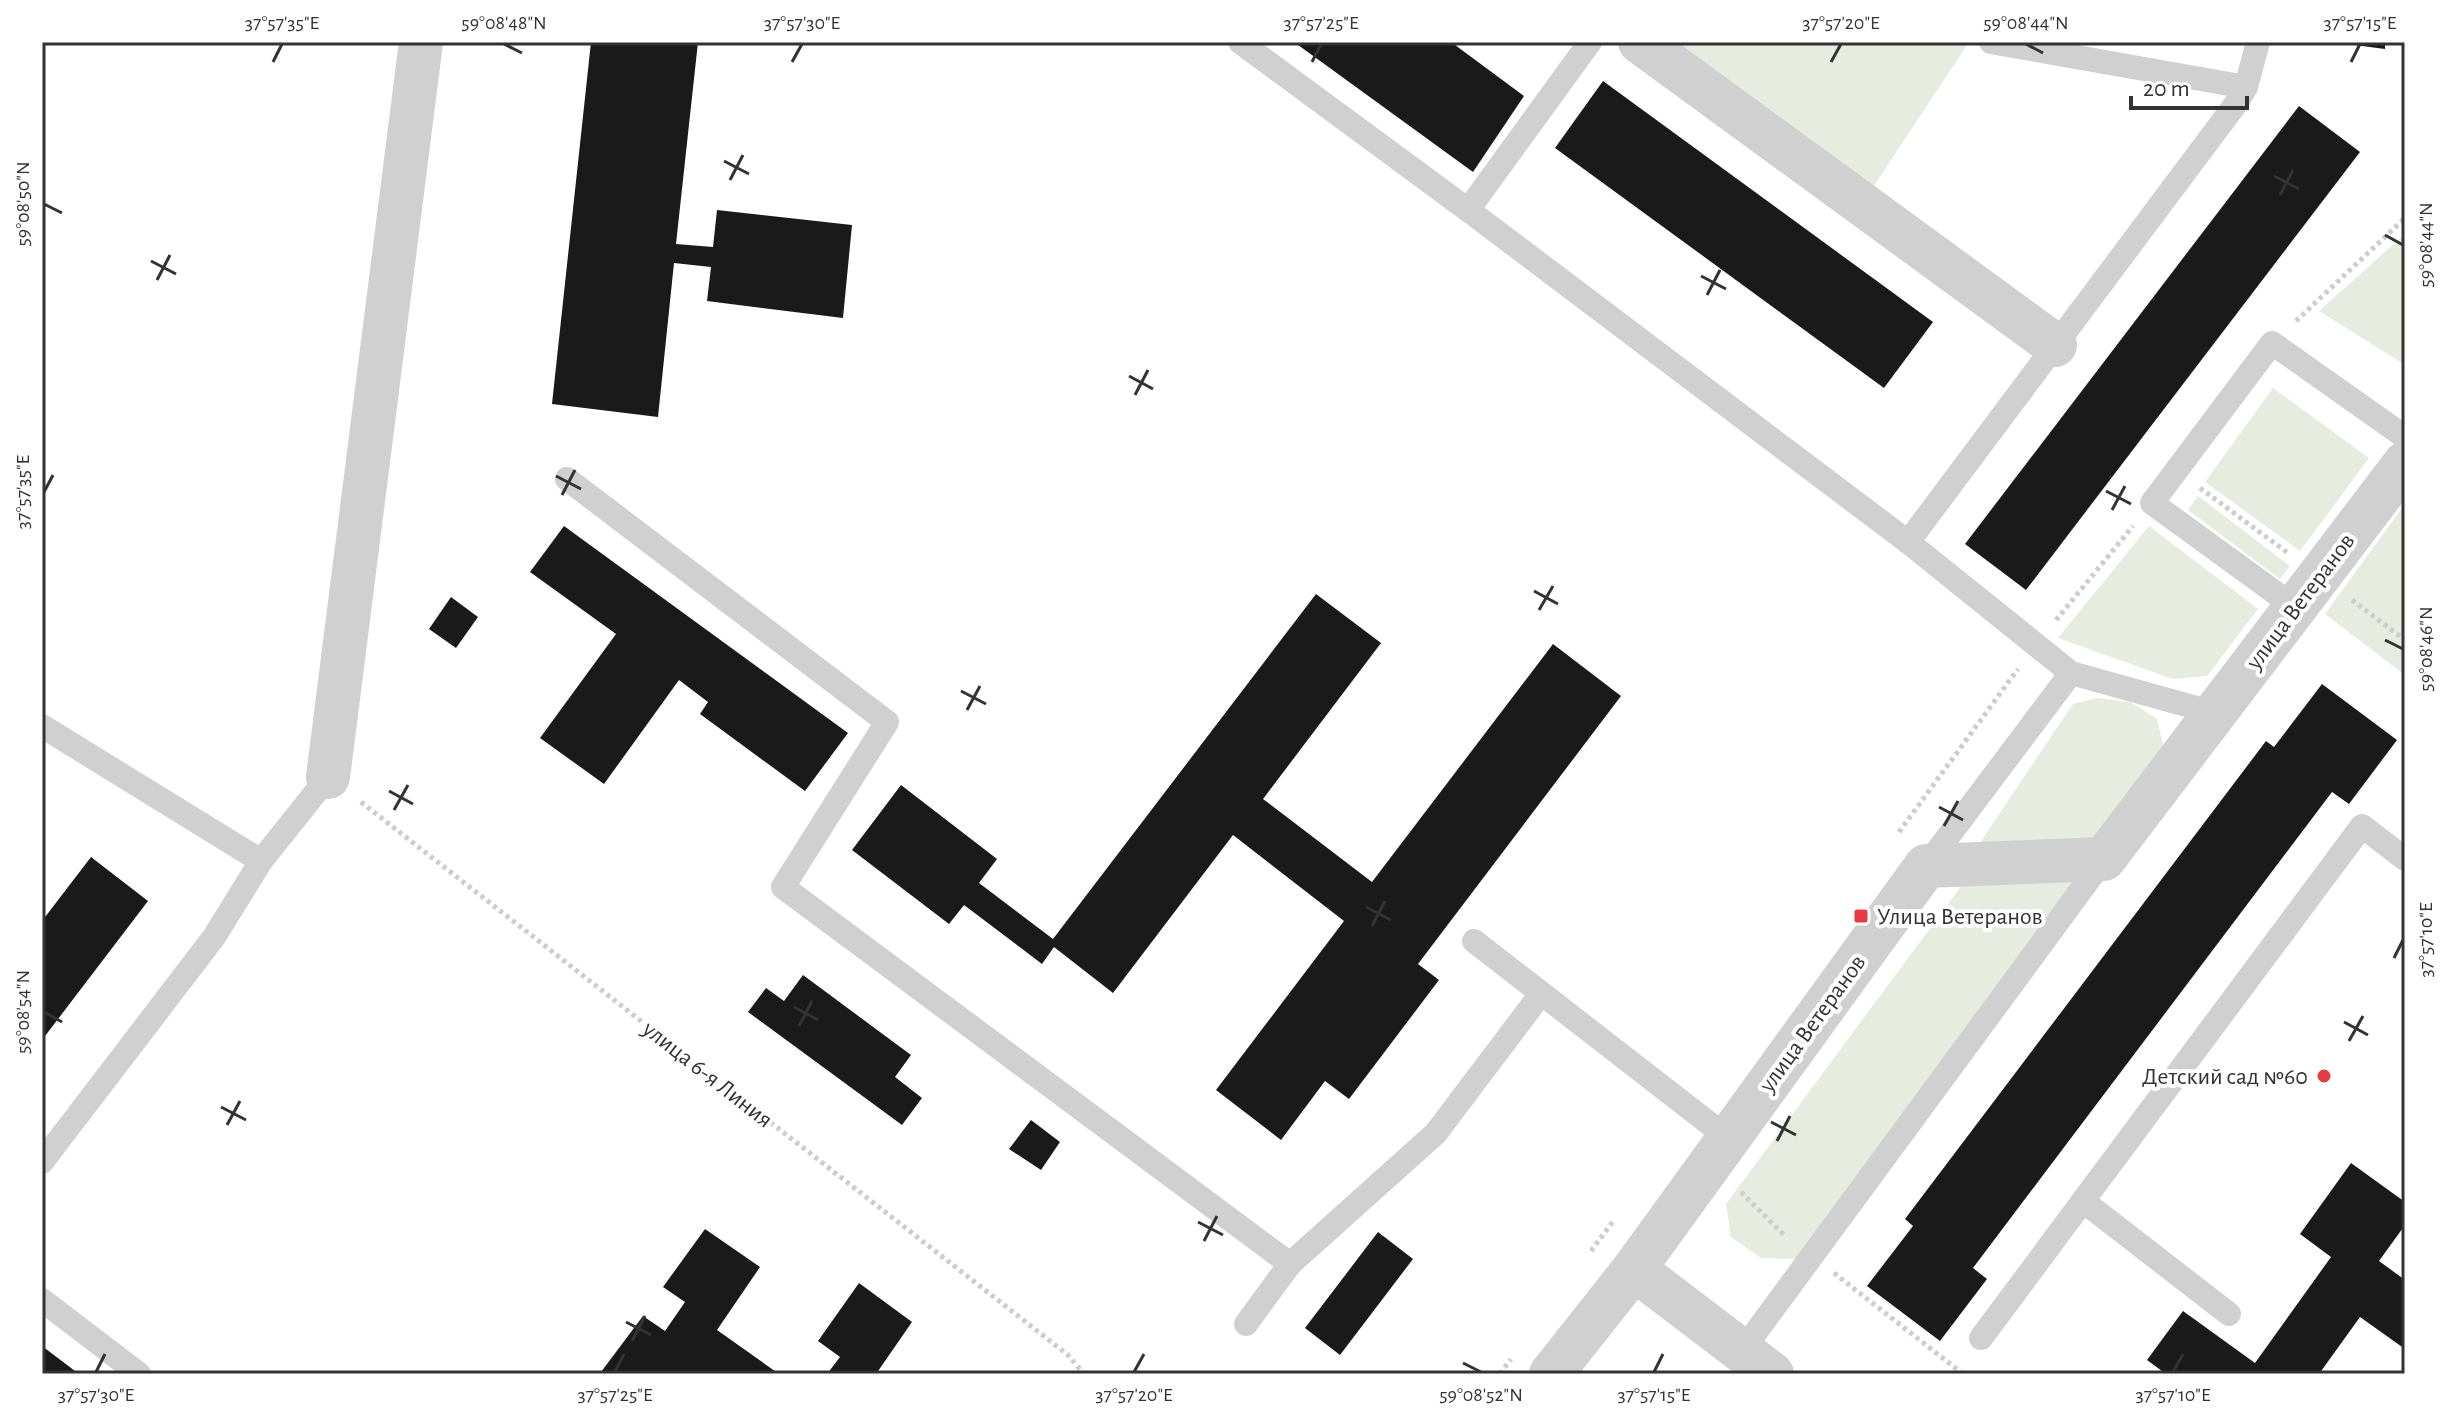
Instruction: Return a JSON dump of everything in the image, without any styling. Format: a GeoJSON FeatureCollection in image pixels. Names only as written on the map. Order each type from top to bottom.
{"type":"FeatureCollection","features":[{"type":"Feature","properties":{"kind":"street"},"geometry":{"type":"LineString","coordinates":[[328,777],[421,42]]}},
{"type":"Feature","properties":{"kind":"street"},"geometry":{"type":"LineString","coordinates":[[1640,42],[2055,345]]}},
{"type":"Feature","properties":{"kind":"street","name":"улица Ветеранов"},"geometry":{"type":"LineString","coordinates":[[2104,859],[2405,463]]}},
{"type":"Feature","properties":{"kind":"street"},"geometry":{"type":"LineString","coordinates":[[1926,866],[2104,859]]}},
{"type":"Feature","properties":{"kind":"street","name":"улица Ветеранов"},"geometry":{"type":"LineString","coordinates":[[1551,1374],[1634,1269],[1926,866]]}},
{"type":"Feature","properties":{"kind":"street"},"geometry":{"type":"LineString","coordinates":[[1634,1269],[1757,1362]]}},
{"type":"Feature","properties":{"kind":"lane"},"geometry":{"type":"LineString","coordinates":[[1240,42],[1908,542],[2071,673],[2215,713]]}},
{"type":"Feature","properties":{"kind":"lane"},"geometry":{"type":"LineString","coordinates":[[1468,210],[1590,42]]}},
{"type":"Feature","properties":{"kind":"lane"},"geometry":{"type":"LineString","coordinates":[[1991,42],[2246,87]]}},
{"type":"Feature","properties":{"kind":"lane"},"geometry":{"type":"LineString","coordinates":[[1908,542],[2246,87],[2258,42]]}},
{"type":"Feature","properties":{"kind":"lane"},"geometry":{"type":"LineString","coordinates":[[2295,607],[2152,503],[2272,343],[2405,437]]}},
{"type":"Feature","properties":{"kind":"lane"},"geometry":{"type":"LineString","coordinates":[[567,479],[887,722],[783,887],[1290,1264]]}},
{"type":"Feature","properties":{"kind":"lane"},"geometry":{"type":"LineString","coordinates":[[1926,866],[2071,673]]}},
{"type":"Feature","properties":{"kind":"lane"},"geometry":{"type":"LineString","coordinates":[[42,726],[261,861]]}},
{"type":"Feature","properties":{"kind":"lane"},"geometry":{"type":"LineString","coordinates":[[42,1162],[214,937],[261,861],[328,777]]}},
{"type":"Feature","properties":{"kind":"lane"},"geometry":{"type":"LineString","coordinates":[[1981,1338],[2362,826],[2405,859]]}},
{"type":"Feature","properties":{"kind":"lane"},"geometry":{"type":"LineString","coordinates":[[1757,1362],[2104,859]]}},
{"type":"Feature","properties":{"kind":"lane"},"geometry":{"type":"LineString","coordinates":[[1474,941],[1728,1138]]}},
{"type":"Feature","properties":{"kind":"lane"},"geometry":{"type":"LineString","coordinates":[[1246,1324],[1290,1264],[1436,1133],[1540,995]]}},
{"type":"Feature","properties":{"kind":"lane"},"geometry":{"type":"LineString","coordinates":[[2083,1201],[2229,1314]]}},
{"type":"Feature","properties":{"kind":"lane"},"geometry":{"type":"LineString","coordinates":[[42,1300],[139,1374]]}},
{"type":"Feature","properties":{"kind":"path"},"geometry":{"type":"LineString","coordinates":[[2272,343],[2405,218]]}},
{"type":"Feature","properties":{"kind":"path"},"geometry":{"type":"LineString","coordinates":[[2176,471],[2296,559]]}},
{"type":"Feature","properties":{"kind":"path"},"geometry":{"type":"LineString","coordinates":[[2036,644],[2152,503]]}},
{"type":"Feature","properties":{"kind":"path"},"geometry":{"type":"LineString","coordinates":[[2342,592],[2405,640]]}},
{"type":"Feature","properties":{"kind":"path","name":"улица 6-я Линия"},"geometry":{"type":"LineString","coordinates":[[328,777],[1068,1355],[1084,1374]]}},
{"type":"Feature","properties":{"kind":"path"},"geometry":{"type":"LineString","coordinates":[[1741,1192],[1792,1244]]}},
{"type":"Feature","properties":{"kind":"path"},"geometry":{"type":"LineString","coordinates":[[1830,1270],[1963,1374]]}},
{"type":"Feature","properties":{"kind":"shaded area"},"geometry":{"type":"Polygon","coordinates":[[[1640,42],[1969,42],[1862,204],[1640,42]]]}},
{"type":"Feature","properties":{"kind":"shaded area"},"geometry":{"type":"Polygon","coordinates":[[[2405,234],[2405,365],[2319,311],[2405,234]]]}},
{"type":"Feature","properties":{"kind":"shaded area"},"geometry":{"type":"Polygon","coordinates":[[[2273,388],[2369,458],[2300,551],[2205,482],[2273,388]]]}},
{"type":"Feature","properties":{"kind":"shaded area"},"geometry":{"type":"Polygon","coordinates":[[[2198,496],[2290,566],[2280,579],[2188,510],[2198,496]]]}},
{"type":"Feature","properties":{"kind":"shaded area"},"geometry":{"type":"Polygon","coordinates":[[[2405,504],[2405,675],[2325,614],[2405,504]]]}},
{"type":"Feature","properties":{"kind":"shaded area"},"geometry":{"type":"Polygon","coordinates":[[[2149,526],[2258,609],[2207,676],[2173,679],[2058,638],[2149,526]]]}},
{"type":"Feature","properties":{"kind":"shaded area"},"geometry":{"type":"Polygon","coordinates":[[[2098,698],[2130,702],[2157,719],[2163,745],[2094,842],[1977,847],[2073,704],[2098,698]]]}},
{"type":"Feature","properties":{"kind":"shaded area"},"geometry":{"type":"Polygon","coordinates":[[[2079,875],[1796,1259],[1761,1258],[1731,1237],[1726,1204],[1968,877],[2079,875]]]}},
{"type":"Feature","properties":{"kind":"building"},"geometry":{"type":"Polygon","coordinates":[[[591,42],[698,42],[676,244],[713,247],[717,210],[852,225],[843,318],[707,301],[711,267],[674,263],[658,417],[552,404],[591,42]]]}},
{"type":"Feature","properties":{"kind":"building"},"geometry":{"type":"Polygon","coordinates":[[[1294,42],[1451,42],[1524,96],[1473,172],[1294,42]]]}},
{"type":"Feature","properties":{"kind":"building"},"geometry":{"type":"Polygon","coordinates":[[[2332,42],[2385,42],[2385,49],[2332,42]]]}},
{"type":"Feature","properties":{"kind":"building"},"geometry":{"type":"Polygon","coordinates":[[[1603,81],[1933,322],[1884,388],[1555,148],[1603,81]]]}},
{"type":"Feature","properties":{"kind":"building"},"geometry":{"type":"Polygon","coordinates":[[[2299,106],[2360,152],[2026,590],[1965,544],[2299,106]]]}},
{"type":"Feature","properties":{"kind":"building"},"geometry":{"type":"Polygon","coordinates":[[[564,526],[848,733],[805,791],[700,714],[708,702],[679,680],[604,784],[540,738],[616,634],[530,572],[564,526]]]}},
{"type":"Feature","properties":{"kind":"building"},"geometry":{"type":"Polygon","coordinates":[[[1316,594],[1381,643],[1263,799],[1372,882],[1553,644],[1621,696],[1418,964],[1439,980],[1349,1099],[1325,1081],[1281,1140],[1216,1090],[1344,921],[1233,835],[1113,993],[1054,947],[1042,964],[964,905],[949,924],[852,850],[901,785],[997,859],[979,883],[1053,939],[1316,594]]]}},
{"type":"Feature","properties":{"kind":"building"},"geometry":{"type":"Polygon","coordinates":[[[451,597],[478,617],[456,648],[429,629],[451,597]]]}},
{"type":"Feature","properties":{"kind":"building"},"geometry":{"type":"Polygon","coordinates":[[[2322,684],[2397,740],[2349,804],[2332,792],[1973,1268],[1987,1279],[1940,1341],[1867,1286],[1913,1226],[1905,1219],[2266,741],[2274,747],[2322,684]]]}},
{"type":"Feature","properties":{"kind":"building"},"geometry":{"type":"Polygon","coordinates":[[[91,857],[148,901],[42,1040],[42,921],[91,857]]]}},
{"type":"Feature","properties":{"kind":"building"},"geometry":{"type":"Polygon","coordinates":[[[803,975],[911,1055],[895,1077],[922,1098],[902,1125],[748,1012],[766,988],[784,1001],[803,975]]]}},
{"type":"Feature","properties":{"kind":"building"},"geometry":{"type":"Polygon","coordinates":[[[1031,1120],[1060,1142],[1041,1170],[1009,1149],[1031,1120]]]}},
{"type":"Feature","properties":{"kind":"building"},"geometry":{"type":"Polygon","coordinates":[[[2351,1163],[2405,1202],[2405,1225],[2379,1261],[2405,1280],[2405,1349],[2360,1317],[2319,1374],[2166,1374],[2147,1360],[2183,1311],[2255,1363],[2331,1257],[2300,1234],[2351,1163]]]}},
{"type":"Feature","properties":{"kind":"building"},"geometry":{"type":"Polygon","coordinates":[[[705,1229],[760,1267],[717,1330],[779,1374],[601,1372],[643,1316],[665,1331],[685,1302],[663,1287],[705,1229]]]}},
{"type":"Feature","properties":{"kind":"building"},"geometry":{"type":"Polygon","coordinates":[[[1378,1232],[1413,1259],[1340,1355],[1305,1328],[1378,1232]]]}},
{"type":"Feature","properties":{"kind":"building"},"geometry":{"type":"Polygon","coordinates":[[[859,1283],[912,1322],[876,1374],[827,1374],[840,1357],[818,1341],[859,1283]]]}},
{"type":"Feature","properties":{"kind":"building"},"geometry":{"type":"Polygon","coordinates":[[[42,1346],[79,1374],[42,1374],[42,1346]]]}},
{"type":"Feature","properties":{"kind":"place","name":"Улица Ветеранов"},"geometry":{"type":"Point","coordinates":[1861,916]}},
{"type":"Feature","properties":{"kind":"place","name":"Детский сад №60"},"geometry":{"type":"Point","coordinates":[2324,1076]}}]}
